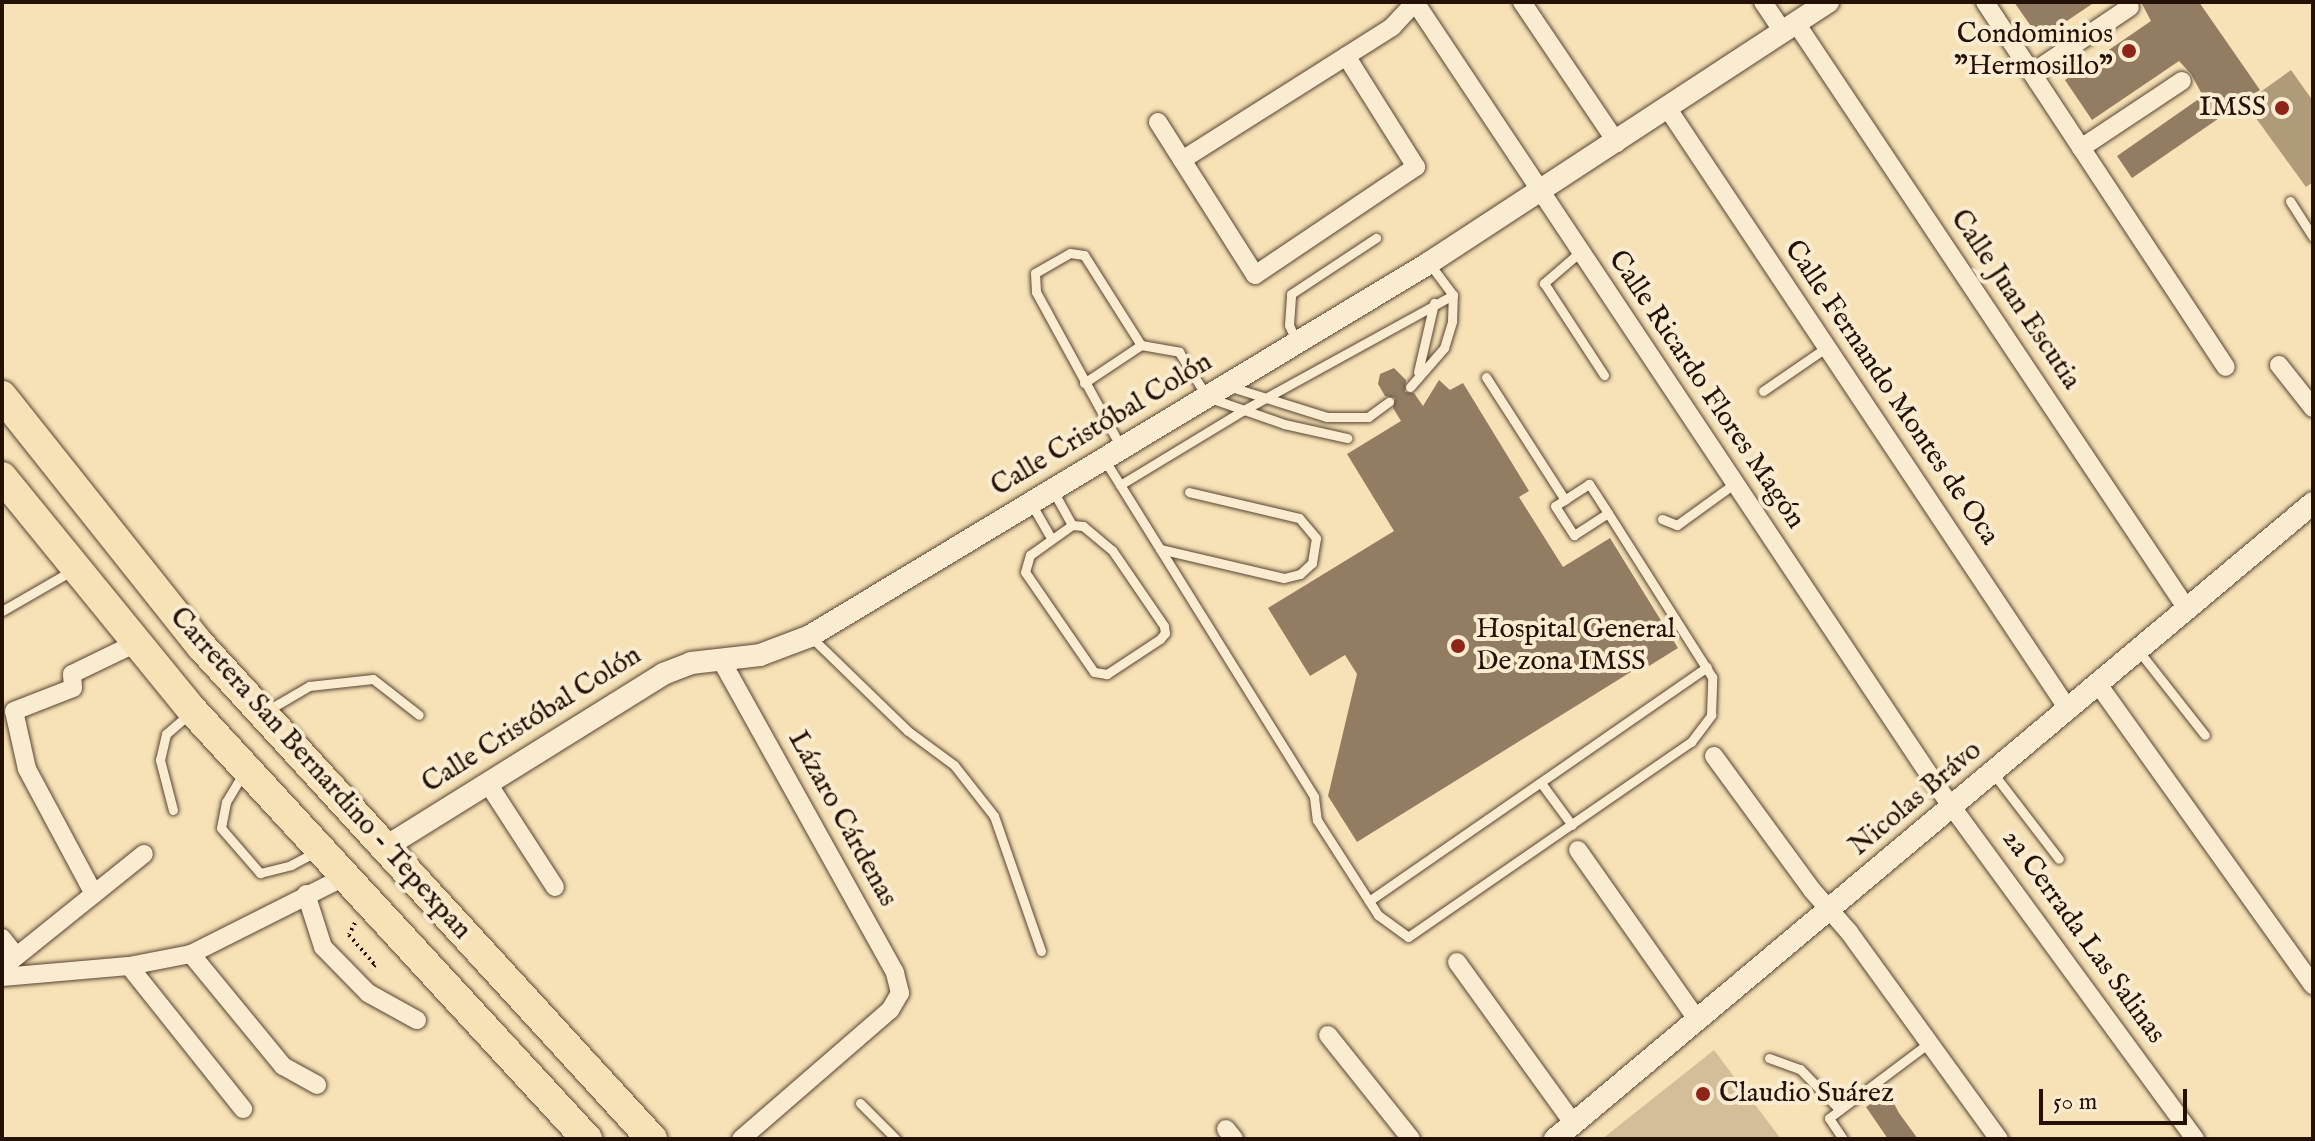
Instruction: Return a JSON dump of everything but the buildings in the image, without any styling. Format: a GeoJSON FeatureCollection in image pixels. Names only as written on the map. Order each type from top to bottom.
{"type":"FeatureCollection","features":[{"type":"Feature","properties":{"kind":"highway","name":"Carretera San Bernardino - Tepexpan"},"geometry":{"type":"LineString","coordinates":[[2,396],[202,647],[652,1139]]}},
{"type":"Feature","properties":{"kind":"highway","name":"Carretera San Bernardino - Tepexpan"},"geometry":{"type":"LineString","coordinates":[[7,488],[193,711],[587,1139]]}},
{"type":"Feature","properties":{"kind":"street"},"geometry":{"type":"LineString","coordinates":[[1182,160],[1392,27],[1415,2]]}},
{"type":"Feature","properties":{"kind":"street","name":"Calle Ricardo Flores Magón"},"geometry":{"type":"LineString","coordinates":[[1415,2],[1936,785],[1954,806]]}},
{"type":"Feature","properties":{"kind":"street"},"geometry":{"type":"LineString","coordinates":[[1522,2],[1617,143]]}},
{"type":"Feature","properties":{"kind":"street","name":"Calle Juan Escutia"},"geometry":{"type":"LineString","coordinates":[[1763,2],[1790,28],[2187,609]]}},
{"type":"Feature","properties":{"kind":"street","name":"Calle Cristóbal Colón"},"geometry":{"type":"LineString","coordinates":[[384,848],[663,674],[691,663],[760,655],[810,636],[1429,263],[1541,193],[1828,2]]}},
{"type":"Feature","properties":{"kind":"street"},"geometry":{"type":"LineString","coordinates":[[1985,2],[2226,367]]}},
{"type":"Feature","properties":{"kind":"street"},"geometry":{"type":"LineString","coordinates":[[2032,73],[2130,7]]}},
{"type":"Feature","properties":{"kind":"street"},"geometry":{"type":"LineString","coordinates":[[1158,122],[1255,275],[1416,167],[1346,56]]}},
{"type":"Feature","properties":{"kind":"street"},"geometry":{"type":"LineString","coordinates":[[2081,148],[2182,81]]}},
{"type":"Feature","properties":{"kind":"street","name":"Calle Fernando Montes de Oca"},"geometry":{"type":"LineString","coordinates":[[1668,109],[2068,709]]}},
{"type":"Feature","properties":{"kind":"street"},"geometry":{"type":"LineString","coordinates":[[2279,365],[2313,408]]}},
{"type":"Feature","properties":{"kind":"street","name":"Nicolas Brávo"},"geometry":{"type":"LineString","coordinates":[[1555,1139],[2313,503]]}},
{"type":"Feature","properties":{"kind":"street"},"geometry":{"type":"LineString","coordinates":[[94,894],[27,769],[14,711],[73,688],[72,674],[136,643]]}},
{"type":"Feature","properties":{"kind":"street","name":"Lázaro Cárdenas"},"geometry":{"type":"LineString","coordinates":[[720,658],[895,973],[900,993],[890,1010],[741,1139]]}},
{"type":"Feature","properties":{"kind":"street"},"geometry":{"type":"LineString","coordinates":[[2098,684],[2313,985]]}},
{"type":"Feature","properties":{"kind":"street"},"geometry":{"type":"LineString","coordinates":[[1714,756],[1999,1139]]}},
{"type":"Feature","properties":{"kind":"street"},"geometry":{"type":"LineString","coordinates":[[487,782],[555,887]]}},
{"type":"Feature","properties":{"kind":"street","name":"2a Cerrada Las Salinas"},"geometry":{"type":"LineString","coordinates":[[1954,806],[2195,1139]]}},
{"type":"Feature","properties":{"kind":"street"},"geometry":{"type":"LineString","coordinates":[[1578,850],[1698,1021]]}},
{"type":"Feature","properties":{"kind":"street"},"geometry":{"type":"LineString","coordinates":[[2,938],[9,962],[144,854]]}},
{"type":"Feature","properties":{"kind":"street"},"geometry":{"type":"LineString","coordinates":[[2,977],[129,966],[191,954],[226,940],[306,894],[344,877]]}},
{"type":"Feature","properties":{"kind":"street"},"geometry":{"type":"LineString","coordinates":[[306,894],[323,947],[368,993],[417,1020]]}},
{"type":"Feature","properties":{"kind":"street"},"geometry":{"type":"LineString","coordinates":[[191,954],[283,1066],[317,1085]]}},
{"type":"Feature","properties":{"kind":"street"},"geometry":{"type":"LineString","coordinates":[[1457,962],[1574,1124]]}},
{"type":"Feature","properties":{"kind":"street"},"geometry":{"type":"LineString","coordinates":[[129,966],[243,1109]]}},
{"type":"Feature","properties":{"kind":"street"},"geometry":{"type":"LineString","coordinates":[[1328,1035],[1411,1139]]}},
{"type":"Feature","properties":{"kind":"lane"},"geometry":{"type":"LineString","coordinates":[[2290,201],[2313,237]]}},
{"type":"Feature","properties":{"kind":"lane"},"geometry":{"type":"LineString","coordinates":[[1297,343],[1289,325],[1291,294],[1376,238]]}},
{"type":"Feature","properties":{"kind":"lane"},"geometry":{"type":"LineString","coordinates":[[1580,252],[1544,283],[1604,375]]}},
{"type":"Feature","properties":{"kind":"lane"},"geometry":{"type":"LineString","coordinates":[[1141,345],[1084,255],[1070,253],[1035,273],[1036,292],[1084,383],[1113,454],[1120,485],[1314,797],[1317,820],[1378,915],[1408,937],[1691,742],[1711,715],[1712,677],[1707,667],[1608,513],[1589,484],[1555,506],[1574,535],[1608,513]]}},
{"type":"Feature","properties":{"kind":"lane"},"geometry":{"type":"LineString","coordinates":[[1410,387],[1444,348],[1452,321],[1453,295],[1429,263]]}},
{"type":"Feature","properties":{"kind":"lane"},"geometry":{"type":"LineString","coordinates":[[1120,485],[1242,411],[1453,295]]}},
{"type":"Feature","properties":{"kind":"lane"},"geometry":{"type":"LineString","coordinates":[[1418,372],[1434,303]]}},
{"type":"Feature","properties":{"kind":"lane"},"geometry":{"type":"LineString","coordinates":[[1084,383],[1141,345],[1179,352],[1207,397],[1284,424],[1347,438]]}},
{"type":"Feature","properties":{"kind":"lane"},"geometry":{"type":"LineString","coordinates":[[1763,391],[1827,347]]}},
{"type":"Feature","properties":{"kind":"lane"},"geometry":{"type":"LineString","coordinates":[[1486,377],[1565,500]]}},
{"type":"Feature","properties":{"kind":"lane"},"geometry":{"type":"LineString","coordinates":[[1228,386],[1263,400],[1327,417],[1368,417],[1389,402]]}},
{"type":"Feature","properties":{"kind":"lane"},"geometry":{"type":"LineString","coordinates":[[1662,519],[1677,525],[1735,483]]}},
{"type":"Feature","properties":{"kind":"lane"},"geometry":{"type":"LineString","coordinates":[[1052,489],[1072,525]]}},
{"type":"Feature","properties":{"kind":"lane"},"geometry":{"type":"LineString","coordinates":[[1160,549],[1284,578],[1300,574],[1312,563],[1316,538],[1299,518],[1189,492]]}},
{"type":"Feature","properties":{"kind":"lane"},"geometry":{"type":"LineString","coordinates":[[1030,502],[1051,538]]}},
{"type":"Feature","properties":{"kind":"lane"},"geometry":{"type":"LineString","coordinates":[[1072,525],[1083,526],[1112,550],[1164,626],[1165,633],[1160,639],[1107,674],[1094,672],[1025,572],[1030,555],[1072,525]]}},
{"type":"Feature","properties":{"kind":"lane"},"geometry":{"type":"LineString","coordinates":[[2,611],[75,568]]}},
{"type":"Feature","properties":{"kind":"lane"},"geometry":{"type":"LineString","coordinates":[[810,636],[908,731],[954,765],[994,816],[1041,951]]}},
{"type":"Feature","properties":{"kind":"lane"},"geometry":{"type":"LineString","coordinates":[[2138,650],[2205,735]]}},
{"type":"Feature","properties":{"kind":"lane"},"geometry":{"type":"LineString","coordinates":[[1369,901],[1707,667]]}},
{"type":"Feature","properties":{"kind":"lane"},"geometry":{"type":"LineString","coordinates":[[262,713],[309,686],[373,679],[419,715]]}},
{"type":"Feature","properties":{"kind":"lane"},"geometry":{"type":"LineString","coordinates":[[173,810],[160,760],[166,734],[193,711]]}},
{"type":"Feature","properties":{"kind":"lane"},"geometry":{"type":"LineString","coordinates":[[246,769],[226,802],[221,828],[260,873],[291,865],[319,850]]}},
{"type":"Feature","properties":{"kind":"lane"},"geometry":{"type":"LineString","coordinates":[[1993,773],[2059,859]]}},
{"type":"Feature","properties":{"kind":"lane"},"geometry":{"type":"LineString","coordinates":[[1541,783],[1572,825]]}},
{"type":"Feature","properties":{"kind":"lane"},"geometry":{"type":"LineString","coordinates":[[1843,1139],[1829,1118],[1929,1043]]}},
{"type":"Feature","properties":{"kind":"lane"},"geometry":{"type":"LineString","coordinates":[[1769,1058],[1800,1069],[1840,1110]]}},
{"type":"Feature","properties":{"kind":"lane"},"geometry":{"type":"LineString","coordinates":[[860,1103],[896,1139]]}},
{"type":"Feature","properties":{"kind":"path"},"geometry":{"type":"LineString","coordinates":[[359,963],[369,972],[375,965],[349,935],[367,903]]}},
{"type":"Feature","properties":{"kind":"shaded area"},"geometry":{"type":"Polygon","coordinates":[[[2291,70],[2313,101],[2313,182],[2306,187],[2245,103],[2291,70]]]}},
{"type":"Feature","properties":{"kind":"shaded area","name":"Claudio Suárez"},"geometry":{"type":"Polygon","coordinates":[[[1714,1050],[1781,1139],[1602,1139],[1714,1050]]]}},
{"type":"Feature","properties":{"kind":"place","name":"Condominios \"Hermosillo\""},"geometry":{"type":"Point","coordinates":[2129,51]}},
{"type":"Feature","properties":{"kind":"place","name":"IMSS"},"geometry":{"type":"Point","coordinates":[2282,108]}},
{"type":"Feature","properties":{"kind":"place","name":"Hospital General De zona IMSS"},"geometry":{"type":"Point","coordinates":[1458,646]}},
{"type":"Feature","properties":{"kind":"place","name":"Claudio Suárez"},"geometry":{"type":"Point","coordinates":[1703,1094]}}]}
